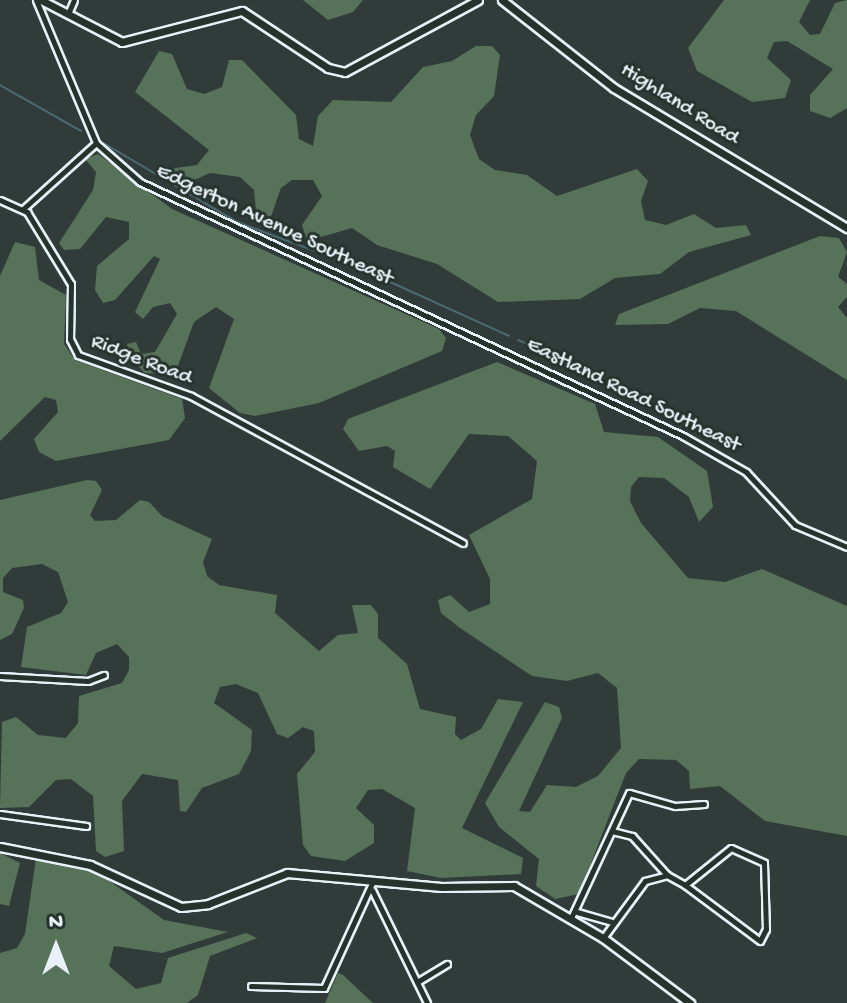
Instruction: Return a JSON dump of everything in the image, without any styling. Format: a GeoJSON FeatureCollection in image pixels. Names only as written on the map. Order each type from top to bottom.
{"type":"FeatureCollection","features":[{"type":"Feature","properties":{"kind":"street"},"geometry":{"type":"LineString","coordinates":[[38,0],[122,42],[242,11],[328,68],[345,72],[478,0]]}},
{"type":"Feature","properties":{"kind":"street"},"geometry":{"type":"LineString","coordinates":[[0,200],[23,209],[96,143],[38,0]]}},
{"type":"Feature","properties":{"kind":"street"},"geometry":{"type":"LineString","coordinates":[[67,15],[74,0]]}},
{"type":"Feature","properties":{"kind":"street","name":"Highland Road"},"geometry":{"type":"LineString","coordinates":[[502,0],[614,88],[847,228]]}},
{"type":"Feature","properties":{"kind":"street","name":"Edgerton Avenue Southeast"},"geometry":{"type":"LineString","coordinates":[[96,143],[163,196],[430,317]]}},
{"type":"Feature","properties":{"kind":"street","name":"Ridge Road"},"geometry":{"type":"LineString","coordinates":[[23,209],[71,284],[70,339],[75,353],[191,396],[463,543]]}},
{"type":"Feature","properties":{"kind":"street","name":"Eastland Road Southeast"},"geometry":{"type":"LineString","coordinates":[[430,317],[713,452],[755,478],[795,525],[847,547]]}},
{"type":"Feature","properties":{"kind":"street"},"geometry":{"type":"LineString","coordinates":[[0,676],[88,681],[104,675]]}},
{"type":"Feature","properties":{"kind":"street"},"geometry":{"type":"LineString","coordinates":[[574,915],[633,791],[675,806],[704,804]]}},
{"type":"Feature","properties":{"kind":"street"},"geometry":{"type":"LineString","coordinates":[[0,814],[86,826]]}},
{"type":"Feature","properties":{"kind":"street"},"geometry":{"type":"LineString","coordinates":[[612,831],[632,836],[667,875],[685,885],[748,934],[765,937],[759,857],[725,849],[685,885]]}},
{"type":"Feature","properties":{"kind":"street"},"geometry":{"type":"LineString","coordinates":[[0,847],[90,865],[165,902],[189,907],[278,874],[514,886],[574,915],[690,1003]]}},
{"type":"Feature","properties":{"kind":"street"},"geometry":{"type":"LineString","coordinates":[[603,938],[645,881],[667,875]]}},
{"type":"Feature","properties":{"kind":"street"},"geometry":{"type":"LineString","coordinates":[[251,986],[324,988],[372,890],[373,880]]}},
{"type":"Feature","properties":{"kind":"street"},"geometry":{"type":"LineString","coordinates":[[372,890],[427,1003]]}},
{"type":"Feature","properties":{"kind":"street"},"geometry":{"type":"LineString","coordinates":[[574,915],[612,922]]}},
{"type":"Feature","properties":{"kind":"street"},"geometry":{"type":"LineString","coordinates":[[417,982],[447,964]]}},
{"type":"Feature","properties":{"kind":"green space"},"geometry":{"type":"Polygon","coordinates":[[[303,0],[363,0],[353,12],[328,20],[303,0]]]}},
{"type":"Feature","properties":{"kind":"green space"},"geometry":{"type":"Polygon","coordinates":[[[724,0],[810,0],[799,22],[810,35],[820,34],[835,3],[847,0],[847,108],[830,118],[810,111],[810,95],[833,69],[787,41],[774,42],[767,58],[791,80],[785,98],[752,102],[697,71],[688,48],[724,0]]]}},
{"type":"Feature","properties":{"kind":"green space"},"geometry":{"type":"Polygon","coordinates":[[[476,46],[492,46],[500,55],[494,96],[476,115],[470,135],[479,159],[495,170],[527,175],[557,196],[637,169],[648,181],[641,201],[645,220],[666,225],[694,214],[716,228],[746,225],[751,235],[689,252],[660,274],[615,278],[580,299],[498,302],[437,264],[377,245],[352,228],[307,241],[302,225],[322,196],[313,180],[292,180],[281,188],[268,225],[257,221],[254,190],[240,177],[210,173],[185,184],[155,171],[197,165],[209,150],[135,92],[159,51],[172,54],[187,89],[204,94],[222,87],[229,60],[242,60],[296,115],[299,139],[313,146],[318,116],[333,100],[391,102],[423,67],[452,61],[476,46]]]}},
{"type":"Feature","properties":{"kind":"green space"},"geometry":{"type":"Polygon","coordinates":[[[98,154],[172,209],[439,329],[446,338],[442,351],[319,403],[255,416],[240,413],[209,388],[234,319],[216,307],[194,322],[175,374],[145,373],[130,358],[127,344],[136,342],[141,354],[155,352],[177,314],[170,303],[153,307],[143,319],[135,312],[160,259],[154,256],[115,300],[103,303],[95,290],[97,266],[129,239],[129,222],[106,217],[80,249],[64,250],[59,243],[93,190],[96,172],[85,159],[98,154]]]}},
{"type":"Feature","properties":{"kind":"green space"},"geometry":{"type":"Polygon","coordinates":[[[820,236],[839,238],[847,252],[838,277],[847,284],[847,297],[838,307],[847,318],[847,380],[736,311],[700,308],[668,324],[615,325],[619,314],[820,236]]]}},
{"type":"Feature","properties":{"kind":"green space"},"geometry":{"type":"Polygon","coordinates":[[[15,242],[35,247],[39,280],[66,295],[64,344],[75,360],[182,399],[185,418],[169,440],[56,461],[39,452],[34,439],[58,412],[56,400],[45,397],[0,441],[0,276],[15,242]]]}},
{"type":"Feature","properties":{"kind":"green space"},"geometry":{"type":"Polygon","coordinates":[[[497,362],[595,404],[604,432],[658,437],[707,471],[713,507],[699,522],[689,497],[664,478],[639,477],[631,487],[630,501],[641,523],[688,578],[725,582],[762,569],[847,606],[847,836],[765,821],[720,786],[690,789],[689,771],[676,760],[639,759],[626,773],[579,894],[555,899],[536,886],[539,859],[499,827],[485,803],[545,702],[559,707],[562,718],[519,811],[530,812],[547,785],[576,787],[598,776],[621,748],[617,688],[598,673],[567,681],[532,676],[441,613],[438,600],[450,595],[469,612],[490,604],[490,579],[469,535],[532,499],[537,461],[508,436],[469,434],[430,489],[393,467],[395,451],[387,446],[359,451],[343,429],[348,419],[497,362]]]}},
{"type":"Feature","properties":{"kind":"green space"},"geometry":{"type":"Polygon","coordinates":[[[87,480],[96,481],[102,490],[90,515],[95,521],[116,520],[140,500],[149,502],[162,516],[212,539],[203,562],[207,576],[219,585],[277,595],[275,613],[319,651],[338,635],[358,633],[352,605],[371,605],[378,614],[378,638],[407,664],[420,709],[456,717],[455,734],[461,740],[481,729],[498,699],[523,702],[462,828],[523,858],[521,874],[441,878],[407,871],[415,808],[382,789],[368,790],[356,808],[374,825],[374,843],[345,861],[311,856],[303,845],[297,774],[315,752],[314,731],[303,727],[288,738],[277,734],[258,693],[236,684],[220,687],[214,703],[252,730],[251,751],[239,774],[202,788],[186,812],[180,811],[178,780],[142,774],[122,801],[124,851],[105,857],[96,851],[93,796],[71,779],[56,780],[29,807],[0,808],[2,722],[16,717],[38,735],[66,738],[78,723],[79,696],[122,683],[129,670],[129,657],[117,644],[96,653],[86,675],[21,667],[27,627],[61,613],[68,602],[58,572],[42,564],[12,568],[3,578],[3,592],[23,600],[24,608],[12,634],[0,640],[0,500],[87,480]]]}},
{"type":"Feature","properties":{"kind":"green space"},"geometry":{"type":"Polygon","coordinates":[[[0,853],[20,863],[9,906],[0,904],[0,853]]]}},
{"type":"Feature","properties":{"kind":"green space"},"geometry":{"type":"Polygon","coordinates":[[[36,858],[98,873],[164,920],[228,932],[162,953],[114,946],[109,966],[136,989],[161,983],[168,958],[246,933],[257,938],[210,956],[198,995],[187,1003],[0,1003],[0,953],[17,948],[25,934],[36,858]]]}},
{"type":"Feature","properties":{"kind":"green space"},"geometry":{"type":"Polygon","coordinates":[[[338,973],[343,975],[373,1003],[325,1003],[338,973]]]}},
{"type":"Feature","properties":{"kind":"waterway"},"geometry":{"type":"LineString","coordinates":[[0,85],[81,131]]}},
{"type":"Feature","properties":{"kind":"waterway"},"geometry":{"type":"LineString","coordinates":[[105,144],[237,222],[355,266],[509,336]]}},
{"type":"Feature","properties":{"kind":"waterway"},"geometry":{"type":"LineString","coordinates":[[518,340],[537,348]]}}]}
